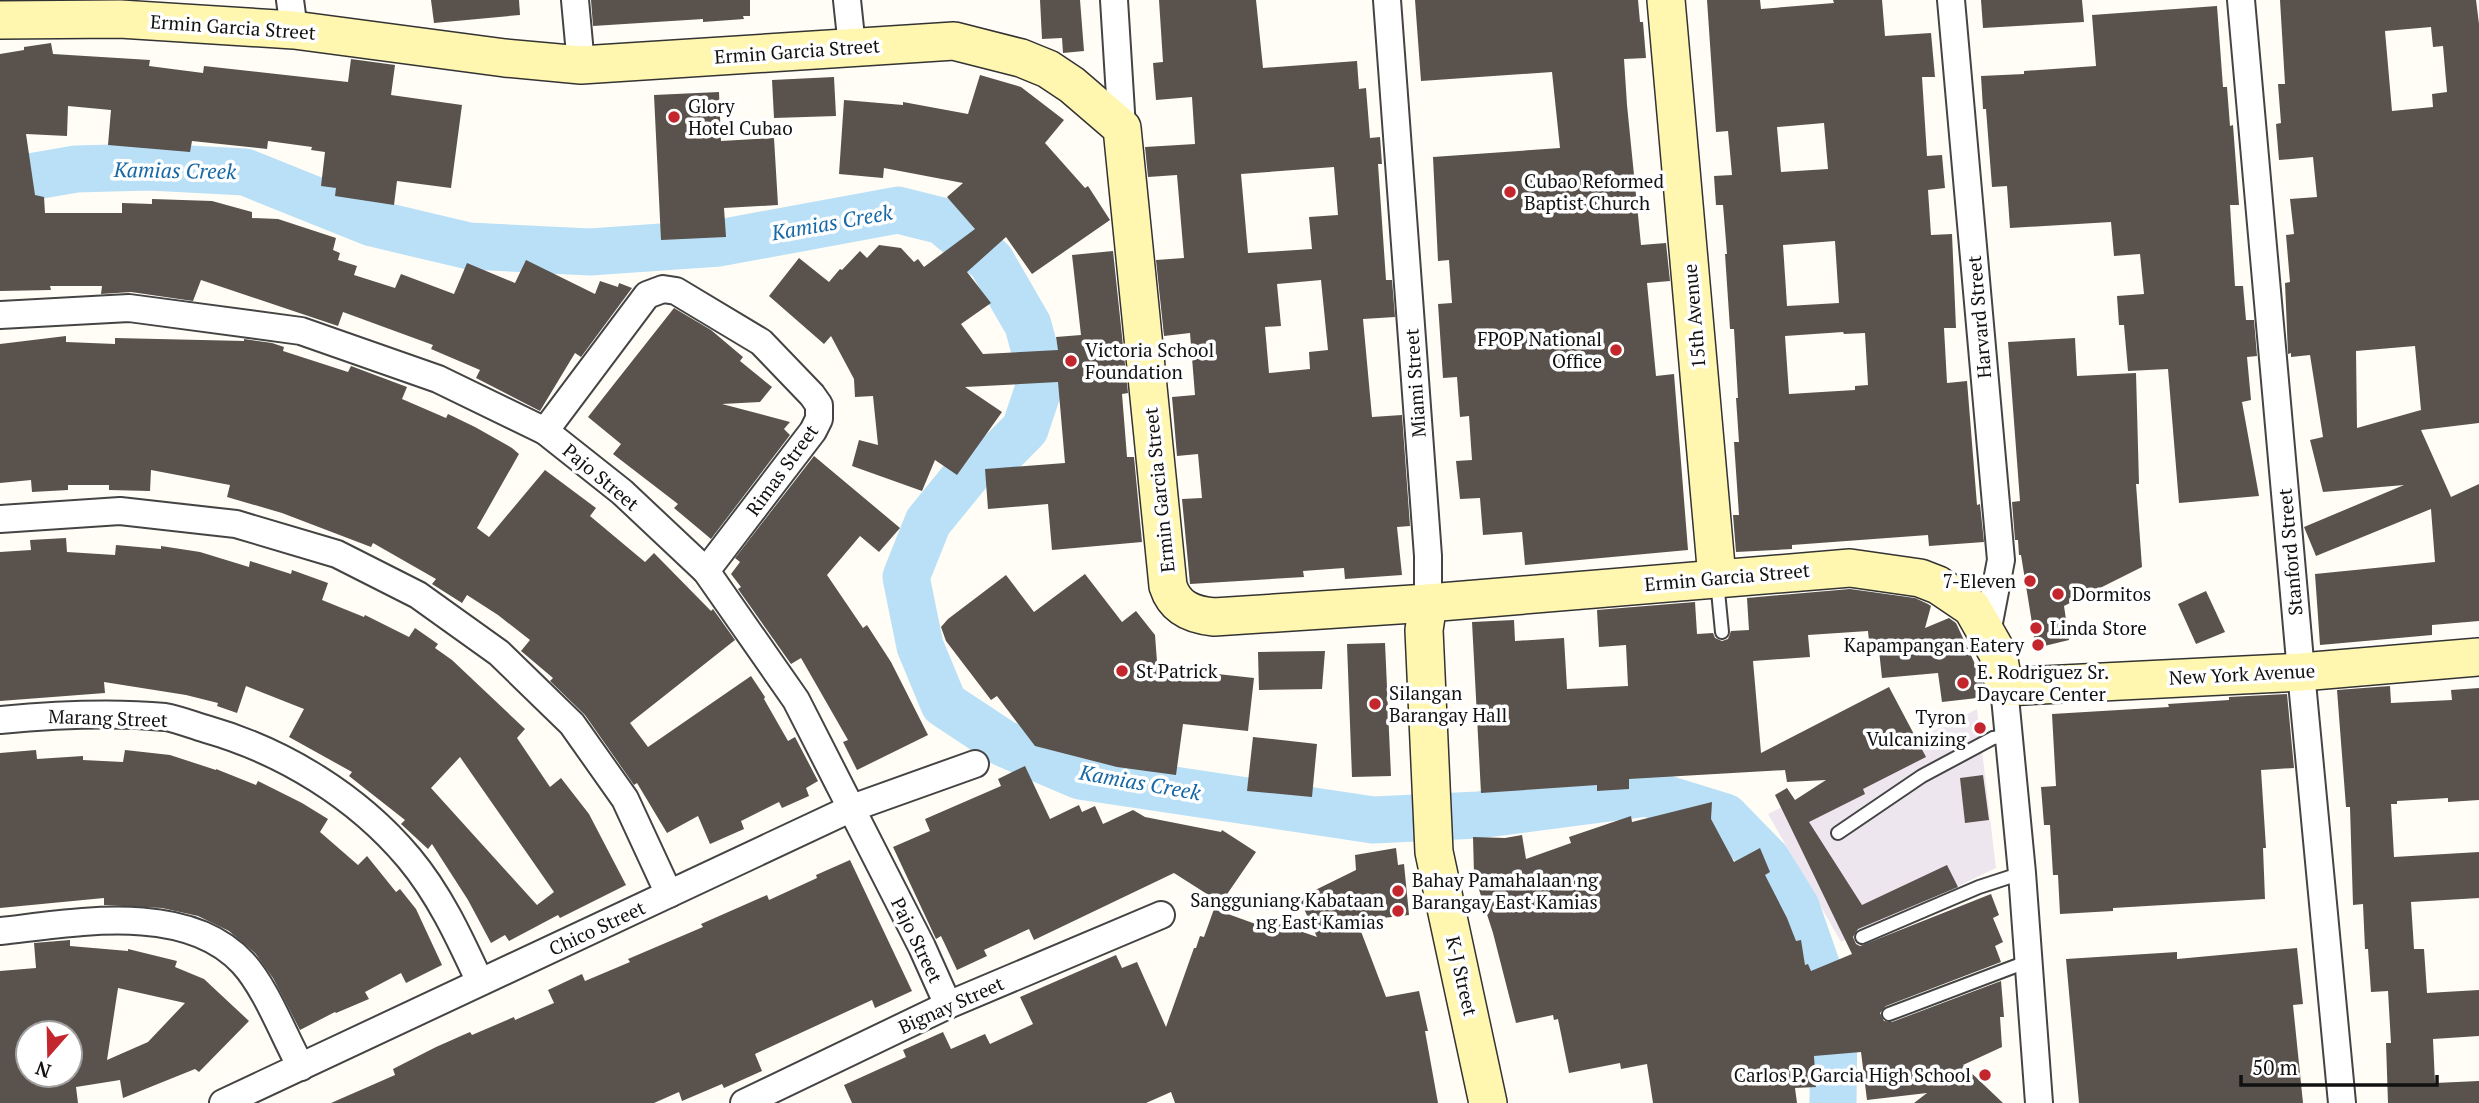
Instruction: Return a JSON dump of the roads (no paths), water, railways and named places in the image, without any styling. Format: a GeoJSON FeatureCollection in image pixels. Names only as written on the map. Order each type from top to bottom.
{"type":"FeatureCollection","features":[{"type":"Feature","properties":{"kind":"street"},"geometry":{"type":"LineString","coordinates":[[575,0],[582,65]]}},
{"type":"Feature","properties":{"kind":"street"},"geometry":{"type":"LineString","coordinates":[[848,0],[852,47]]}},
{"type":"Feature","properties":{"kind":"street"},"geometry":{"type":"LineString","coordinates":[[1114,0],[1122,128]]}},
{"type":"Feature","properties":{"kind":"street","name":"Miami Street"},"geometry":{"type":"LineString","coordinates":[[1387,0],[1428,556],[1428,603],[1424,630],[1429,766]]}},
{"type":"Feature","properties":{"kind":"street","name":"15th Avenue"},"geometry":{"type":"LineString","coordinates":[[1666,0],[1717,578]]}},
{"type":"Feature","properties":{"kind":"street","name":"Harvard Street"},"geometry":{"type":"LineString","coordinates":[[1951,0],[2001,560],[1987,633]]}},
{"type":"Feature","properties":{"kind":"street","name":"Stanford Street"},"geometry":{"type":"LineString","coordinates":[[2242,0],[2342,1103]]}},
{"type":"Feature","properties":{"kind":"street","name":"Ermin Garcia Street"},"geometry":{"type":"LineString","coordinates":[[0,20],[292,15],[505,58],[582,65],[954,41],[1021,58],[1048,69],[1072,85],[1122,128],[1168,586],[1172,598],[1183,608],[1197,616],[1214,617],[1428,603],[1850,568],[1920,578],[1938,585],[1972,608],[1998,653],[2004,687],[2022,873],[2039,1103]]}},
{"type":"Feature","properties":{"kind":"street","name":"Rimas Street"},"geometry":{"type":"LineString","coordinates":[[545,431],[647,295],[663,289],[676,291],[761,342],[813,395],[820,405],[819,419],[813,431],[706,571]]}},
{"type":"Feature","properties":{"kind":"street","name":"Pajo Street"},"geometry":{"type":"LineString","coordinates":[[0,315],[129,308],[301,331],[438,379],[545,431],[622,492],[706,571],[796,700],[948,1005]]}},
{"type":"Feature","properties":{"kind":"street"},"geometry":{"type":"LineString","coordinates":[[0,519],[120,511],[236,524],[337,554],[418,595],[499,653],[572,724],[625,799],[668,894]]}},
{"type":"Feature","properties":{"kind":"street","name":"New York Avenue"},"geometry":{"type":"LineString","coordinates":[[2004,687],[2301,672],[2479,657]]}},
{"type":"Feature","properties":{"kind":"street","name":"Marang Street"},"geometry":{"type":"LineString","coordinates":[[0,720],[54,715],[167,718],[243,740],[301,768],[359,809],[409,858],[448,915],[480,982]]}},
{"type":"Feature","properties":{"kind":"street","name":"Chico Street"},"geometry":{"type":"LineString","coordinates":[[223,1103],[852,808],[975,764]]}},
{"type":"Feature","properties":{"kind":"street","name":"K-J Street"},"geometry":{"type":"LineString","coordinates":[[1429,766],[1434,852],[1488,1103]]}},
{"type":"Feature","properties":{"kind":"street","name":"Bignay Street"},"geometry":{"type":"LineString","coordinates":[[744,1103],[948,1005],[1161,915]]}},
{"type":"Feature","properties":{"kind":"street"},"geometry":{"type":"LineString","coordinates":[[0,931],[123,919],[157,923],[192,932],[222,946],[243,964],[257,984],[300,1067]]}},
{"type":"Feature","properties":{"kind":"lane","name":"15th Avenue"},"geometry":{"type":"LineString","coordinates":[[1717,578],[1722,632]]}},
{"type":"Feature","properties":{"kind":"lane"},"geometry":{"type":"LineString","coordinates":[[1838,833],[1922,776],[1993,738],[2008,736]]}},
{"type":"Feature","properties":{"kind":"lane"},"geometry":{"type":"LineString","coordinates":[[1862,937],[1979,887],[2022,873]]}},
{"type":"Feature","properties":{"kind":"lane"},"geometry":{"type":"LineString","coordinates":[[1889,1014],[2029,961]]}},
{"type":"Feature","properties":{"kind":"waterway","name":"Kamias Creek"},"geometry":{"type":"LineString","coordinates":[[0,182],[76,169],[150,167],[245,172],[372,223],[469,246],[590,252],[719,243],[898,210],[942,221],[991,261],[1028,325],[1042,378],[1025,429],[999,455],[972,468],[928,522],[906,577],[920,646],[944,704],[1003,743],[1080,776],[1373,820],[1478,815],[1647,793],[1725,817],[1767,860],[1796,907],[1834,1016],[1833,1103]]}},
{"type":"Feature","properties":{"kind":"place","name":"Glory Hotel Cubao"},"geometry":{"type":"Point","coordinates":[674,117]}},
{"type":"Feature","properties":{"kind":"place","name":"Cubao Reformed Baptist Church"},"geometry":{"type":"Point","coordinates":[1510,192]}},
{"type":"Feature","properties":{"kind":"place","name":"FPOP National Office"},"geometry":{"type":"Point","coordinates":[1616,350]}},
{"type":"Feature","properties":{"kind":"place","name":"Victoria School Foundation"},"geometry":{"type":"Point","coordinates":[1071,361]}},
{"type":"Feature","properties":{"kind":"place","name":"7-Eleven"},"geometry":{"type":"Point","coordinates":[2030,581]}},
{"type":"Feature","properties":{"kind":"place","name":"Dormitos"},"geometry":{"type":"Point","coordinates":[2058,594]}},
{"type":"Feature","properties":{"kind":"place","name":"Linda Store"},"geometry":{"type":"Point","coordinates":[2036,628]}},
{"type":"Feature","properties":{"kind":"place","name":"Kapampangan Eatery"},"geometry":{"type":"Point","coordinates":[2038,645]}},
{"type":"Feature","properties":{"kind":"place","name":"St Patrick"},"geometry":{"type":"Point","coordinates":[1122,671]}},
{"type":"Feature","properties":{"kind":"place","name":"E. Rodriguez Sr. Daycare Center"},"geometry":{"type":"Point","coordinates":[1963,683]}},
{"type":"Feature","properties":{"kind":"place","name":"Silangan Barangay Hall"},"geometry":{"type":"Point","coordinates":[1375,704]}},
{"type":"Feature","properties":{"kind":"place","name":"Tyron Vulcanizing"},"geometry":{"type":"Point","coordinates":[1980,728]}},
{"type":"Feature","properties":{"kind":"place","name":"Bahay Pamahalaan ng Barangay East Kamias"},"geometry":{"type":"Point","coordinates":[1398,891]}},
{"type":"Feature","properties":{"kind":"place","name":"Sangguniang Kabataan ng East Kamias"},"geometry":{"type":"Point","coordinates":[1398,911]}},
{"type":"Feature","properties":{"kind":"place","name":"Carlos P. Garcia High School"},"geometry":{"type":"Point","coordinates":[1985,1075]}}]}
